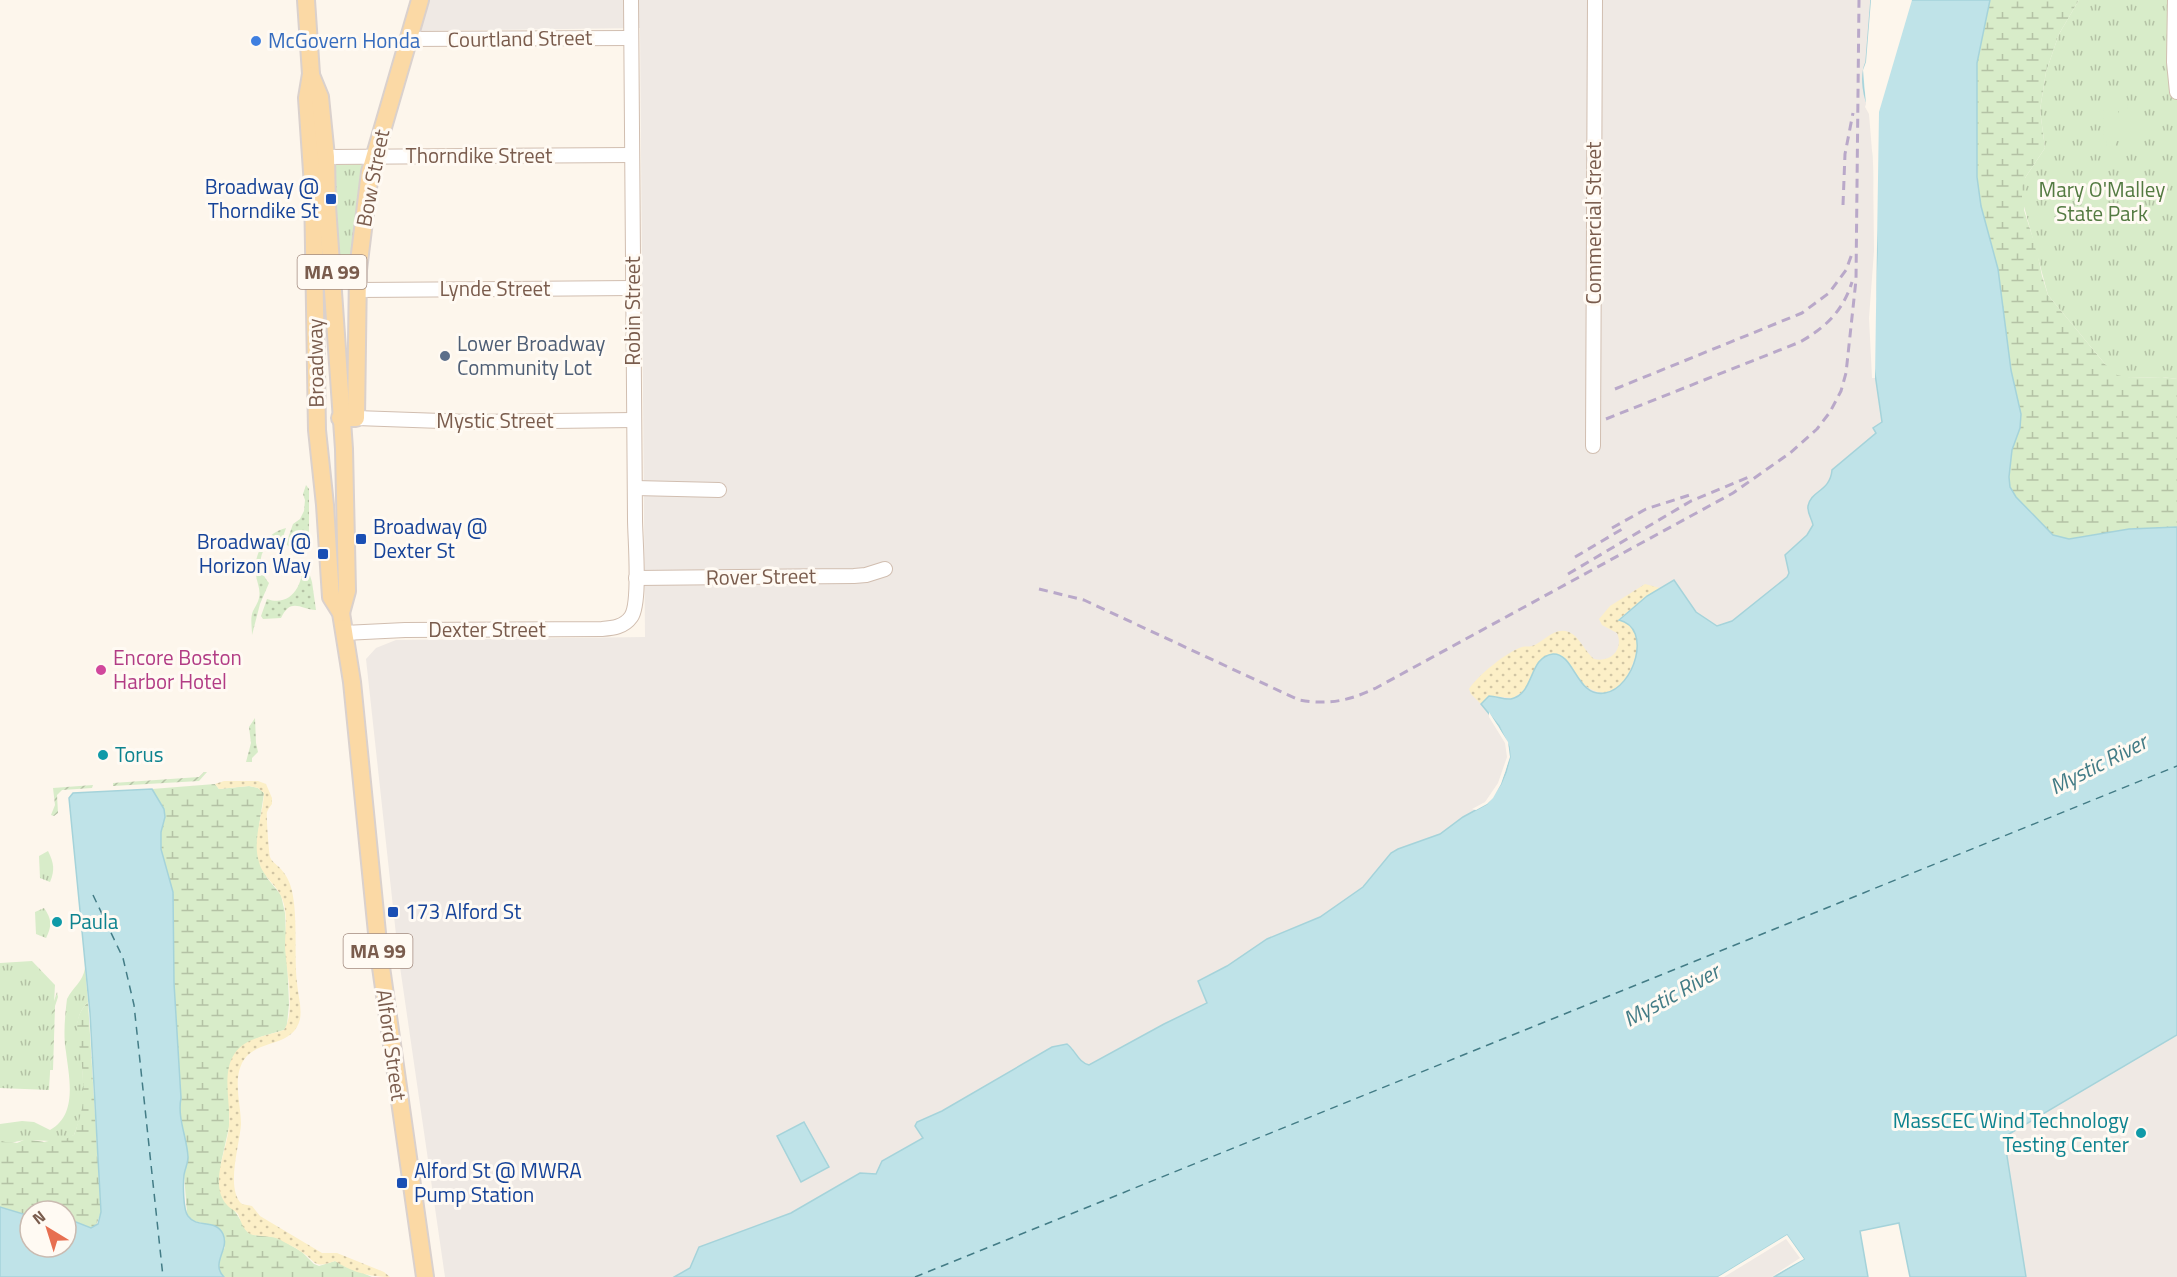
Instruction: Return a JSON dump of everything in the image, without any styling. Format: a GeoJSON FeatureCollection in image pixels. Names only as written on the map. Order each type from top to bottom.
{"type":"FeatureCollection","features":[{"type":"Feature","properties":{"kind":"main road","name":"Broadway"},"geometry":{"type":"LineString","coordinates":[[306,0],[311,74],[306,98],[313,186],[317,430],[331,597],[340,613],[344,633]]}},
{"type":"Feature","properties":{"kind":"main road","name":"Bow Street"},"geometry":{"type":"LineString","coordinates":[[348,418],[360,251],[373,157],[420,0]]}},
{"type":"Feature","properties":{"kind":"main road","name":"Broadway"},"geometry":{"type":"LineString","coordinates":[[311,74],[320,97],[348,418],[344,449],[347,591],[340,613]]}},
{"type":"Feature","properties":{"kind":"main road","name":"Alford Street"},"geometry":{"type":"LineString","coordinates":[[344,633],[352,682],[379,953],[425,1277]]}},
{"type":"Feature","properties":{"kind":"street","name":"Robin Street"},"geometry":{"type":"LineString","coordinates":[[628,620],[634,610],[637,595],[631,0]]}},
{"type":"Feature","properties":{"kind":"street","name":"Commercial Street"},"geometry":{"type":"LineString","coordinates":[[1593,446],[1595,0]]}},
{"type":"Feature","properties":{"kind":"street"},"geometry":{"type":"LineString","coordinates":[[2175,0],[2174,62],[2177,92]]}},
{"type":"Feature","properties":{"kind":"street","name":"Courtland Street"},"geometry":{"type":"LineString","coordinates":[[408,39],[631,38]]}},
{"type":"Feature","properties":{"kind":"street","name":"Thorndike Street"},"geometry":{"type":"LineString","coordinates":[[326,157],[632,155]]}},
{"type":"Feature","properties":{"kind":"street","name":"Lynde Street"},"geometry":{"type":"LineString","coordinates":[[357,290],[633,288]]}},
{"type":"Feature","properties":{"kind":"street","name":"Mystic Street"},"geometry":{"type":"LineString","coordinates":[[348,418],[470,422],[634,420]]}},
{"type":"Feature","properties":{"kind":"street"},"geometry":{"type":"LineString","coordinates":[[635,488],[719,490]]}},
{"type":"Feature","properties":{"kind":"street","name":"Rover Street"},"geometry":{"type":"LineString","coordinates":[[636,578],[854,576],[885,569]]}},
{"type":"Feature","properties":{"kind":"street","name":"Dexter Street"},"geometry":{"type":"LineString","coordinates":[[344,633],[405,630],[602,629],[616,627],[628,620]]}},
{"type":"Feature","properties":{"kind":"shaded area"},"geometry":{"type":"Polygon","coordinates":[[[427,0],[1871,0],[1866,62],[1863,70],[1866,104],[1872,113],[1876,219],[1873,360],[1882,422],[1929,620],[1367,881],[1363,887],[1320,917],[1267,939],[1227,966],[1198,981],[1208,1003],[1089,1065],[1080,1060],[1072,1048],[1067,1045],[1052,1047],[942,1111],[917,1122],[915,1126],[924,1138],[876,1174],[860,1173],[791,1213],[739,1234],[674,1277],[445,1277],[398,953],[366,659],[376,648],[396,640],[645,637],[640,28],[418,31],[427,0]]]}},
{"type":"Feature","properties":{"kind":"shaded area"},"geometry":{"type":"Polygon","coordinates":[[[2177,1035],[2177,1277],[2026,1277],[2004,1137],[2177,1035]]]}},
{"type":"Feature","properties":{"kind":"shaded area"},"geometry":{"type":"Polygon","coordinates":[[[1787,1235],[1804,1259],[1774,1277],[1718,1277],[1787,1235]]]}},
{"type":"Feature","properties":{"kind":"green space"},"geometry":{"type":"Polygon","coordinates":[[[1990,0],[2079,0],[2059,34],[2046,72],[2040,110],[2045,148],[2025,178],[2024,210],[2048,295],[2105,364],[2130,378],[2177,379],[2177,527],[2129,529],[2069,539],[2053,535],[2016,497],[2010,487],[2012,450],[2020,428],[2018,401],[2011,370],[1998,269],[1981,206],[1977,177],[1977,63],[1990,0]]]}},
{"type":"Feature","properties":{"kind":"green space","name":"Mary O'Malley State Park"},"geometry":{"type":"Polygon","coordinates":[[[2079,0],[2177,0],[2177,379],[2130,378],[2117,375],[2105,364],[2048,295],[2022,199],[2022,186],[2025,178],[2045,148],[2040,110],[2046,72],[2059,34],[2079,0]]]}},
{"type":"Feature","properties":{"kind":"green space"},"geometry":{"type":"Polygon","coordinates":[[[2107,104],[2115,104],[2115,109],[2118,109],[2118,141],[2115,141],[2115,147],[2107,146],[2106,141],[2103,141],[2104,109],[2107,109],[2107,104]]]}},
{"type":"Feature","properties":{"kind":"green space"},"geometry":{"type":"Polygon","coordinates":[[[2128,104],[2136,104],[2136,109],[2139,109],[2139,141],[2135,141],[2135,147],[2127,147],[2127,141],[2124,141],[2124,109],[2127,109],[2128,104]]]}},
{"type":"Feature","properties":{"kind":"green space"},"geometry":{"type":"Polygon","coordinates":[[[360,164],[363,166],[351,280],[345,285],[338,285],[331,165],[360,164]]]}},
{"type":"Feature","properties":{"kind":"green space"},"geometry":{"type":"Polygon","coordinates":[[[306,485],[309,489],[309,534],[306,554],[300,557],[286,544],[293,524],[300,519],[304,511],[303,494],[306,485]]]}},
{"type":"Feature","properties":{"kind":"green space"},"geometry":{"type":"Polygon","coordinates":[[[286,528],[281,543],[267,546],[261,557],[262,571],[269,583],[260,604],[252,635],[252,614],[259,595],[256,567],[259,552],[272,534],[286,528]]]}},
{"type":"Feature","properties":{"kind":"green space"},"geometry":{"type":"Polygon","coordinates":[[[302,561],[306,563],[312,582],[316,610],[292,606],[281,618],[263,619],[261,616],[267,599],[283,600],[295,591],[301,577],[302,561]]]}},
{"type":"Feature","properties":{"kind":"green space"},"geometry":{"type":"Polygon","coordinates":[[[255,718],[258,752],[252,758],[252,762],[246,762],[251,743],[249,727],[255,718]]]}},
{"type":"Feature","properties":{"kind":"green space"},"geometry":{"type":"Polygon","coordinates":[[[207,772],[199,781],[113,786],[113,783],[199,777],[207,772]]]}},
{"type":"Feature","properties":{"kind":"green space"},"geometry":{"type":"Polygon","coordinates":[[[215,784],[219,789],[249,786],[258,788],[264,793],[258,833],[267,878],[281,895],[285,913],[289,1004],[287,1025],[284,1030],[260,1037],[241,1047],[232,1059],[229,1070],[229,1127],[221,1163],[220,1188],[248,1232],[254,1235],[277,1237],[302,1252],[319,1266],[335,1261],[372,1277],[224,1277],[219,1266],[225,1247],[202,1223],[193,1221],[187,1214],[184,1174],[186,1169],[179,1108],[181,1098],[174,983],[173,892],[161,849],[161,832],[165,817],[152,789],[215,784]]]}},
{"type":"Feature","properties":{"kind":"green space"},"geometry":{"type":"Polygon","coordinates":[[[93,785],[92,788],[62,790],[57,795],[58,813],[51,815],[55,805],[53,788],[93,785]]]}},
{"type":"Feature","properties":{"kind":"green space"},"geometry":{"type":"Polygon","coordinates":[[[48,851],[53,867],[50,882],[40,878],[39,856],[48,851]]]}},
{"type":"Feature","properties":{"kind":"green space"},"geometry":{"type":"Polygon","coordinates":[[[44,908],[50,923],[46,938],[36,934],[35,912],[44,908]]]}},
{"type":"Feature","properties":{"kind":"green space"},"geometry":{"type":"Polygon","coordinates":[[[32,961],[55,985],[49,1090],[0,1088],[0,963],[32,961]]]}},
{"type":"Feature","properties":{"kind":"green space"},"geometry":{"type":"Polygon","coordinates":[[[85,968],[88,1002],[79,1015],[77,1028],[83,1102],[74,1135],[57,1141],[8,1142],[0,1140],[0,1124],[34,1122],[50,1130],[65,1115],[70,1095],[65,1039],[67,999],[82,977],[85,968]]]}},
{"type":"Feature","properties":{"kind":"green space"},"geometry":{"type":"Polygon","coordinates":[[[57,992],[53,1070],[50,1070],[52,1007],[57,992]]]}},
{"type":"Feature","properties":{"kind":"green space"},"geometry":{"type":"Polygon","coordinates":[[[88,1002],[101,1212],[95,1228],[78,1223],[78,1199],[18,1199],[18,1212],[0,1207],[0,1140],[17,1143],[26,1139],[44,1142],[74,1135],[83,1090],[83,1074],[77,1041],[81,1011],[88,1002]]]}},
{"type":"Feature","properties":{"kind":"sand"},"geometry":{"type":"Polygon","coordinates":[[[1645,584],[1660,588],[1620,618],[1634,631],[1638,646],[1627,677],[1615,689],[1603,693],[1585,686],[1567,662],[1554,654],[1545,657],[1525,690],[1513,698],[1489,696],[1481,704],[1471,694],[1469,689],[1473,684],[1501,659],[1516,649],[1536,644],[1559,631],[1573,634],[1594,659],[1611,657],[1615,654],[1619,639],[1617,633],[1602,625],[1599,619],[1610,606],[1645,584]]]}},
{"type":"Feature","properties":{"kind":"sand"},"geometry":{"type":"Polygon","coordinates":[[[224,781],[258,781],[266,784],[272,798],[272,804],[267,811],[270,857],[286,875],[292,891],[295,913],[296,972],[301,1010],[300,1019],[291,1034],[253,1051],[241,1064],[238,1089],[241,1124],[234,1177],[237,1197],[242,1204],[252,1206],[260,1216],[322,1253],[337,1253],[384,1272],[390,1277],[361,1273],[335,1261],[319,1264],[280,1240],[251,1234],[243,1227],[238,1214],[222,1197],[219,1177],[229,1125],[228,1069],[235,1053],[245,1044],[284,1030],[288,1022],[290,1002],[285,947],[285,907],[278,891],[261,868],[257,854],[257,837],[264,793],[258,788],[249,786],[219,789],[215,784],[224,781]]]}},
{"type":"Feature","properties":{"kind":"water","name":"Mystic River"},"geometry":{"type":"Polygon","coordinates":[[[1871,0],[1990,0],[1977,63],[1977,177],[1981,206],[1998,269],[2011,370],[2021,414],[2020,428],[2012,450],[2010,487],[2016,497],[2053,535],[2069,539],[2129,529],[2177,527],[2177,1035],[2004,1137],[2026,1277],[1910,1277],[1899,1223],[1860,1231],[1868,1277],[1774,1277],[1804,1259],[1787,1235],[1718,1277],[674,1277],[690,1268],[699,1247],[791,1213],[860,1173],[876,1174],[882,1161],[923,1138],[915,1126],[917,1122],[942,1111],[1052,1047],[1067,1044],[1082,1061],[1089,1065],[1207,1003],[1198,981],[1227,966],[1267,939],[1320,917],[1363,887],[1391,853],[1440,834],[1463,817],[1487,804],[1501,784],[1510,757],[1509,747],[1499,726],[1481,704],[1489,696],[1511,699],[1519,696],[1539,662],[1545,657],[1553,654],[1560,656],[1566,660],[1588,689],[1595,693],[1605,693],[1615,689],[1624,681],[1636,658],[1635,634],[1629,625],[1619,620],[1647,596],[1674,580],[1696,612],[1717,626],[1732,621],[1787,577],[1789,573],[1785,555],[1807,535],[1813,525],[1808,509],[1810,501],[1828,483],[1832,470],[1876,433],[1873,428],[1882,422],[1873,360],[1877,251],[1872,113],[1866,102],[1863,81],[1871,0]]]}},
{"type":"Feature","properties":{"kind":"water"},"geometry":{"type":"Polygon","coordinates":[[[152,789],[164,809],[161,849],[173,892],[174,983],[180,1113],[188,1157],[184,1175],[184,1203],[186,1213],[192,1220],[215,1226],[223,1234],[224,1246],[219,1267],[224,1277],[0,1277],[0,1207],[18,1212],[18,1259],[78,1259],[78,1223],[91,1228],[98,1224],[101,1212],[90,1013],[69,798],[73,793],[152,789]]]}},
{"type":"Feature","properties":{"kind":"water"},"geometry":{"type":"Polygon","coordinates":[[[804,1122],[829,1167],[801,1182],[777,1136],[804,1122]]]}},
{"type":"Feature","properties":{"kind":"pier"},"geometry":{"type":"Polygon","coordinates":[[[1871,0],[1912,0],[1879,112],[1875,378],[1872,378],[1869,318],[1874,251],[1873,163],[1869,114],[1865,107],[1863,70],[1866,62],[1871,0]]]}},
{"type":"Feature","properties":{"kind":"pier"},"geometry":{"type":"Polygon","coordinates":[[[1489,712],[1508,742],[1510,757],[1501,784],[1493,798],[1476,810],[1472,809],[1485,802],[1498,783],[1507,757],[1505,743],[1489,717],[1489,712]]]}},
{"type":"Feature","properties":{"kind":"pier"},"geometry":{"type":"Polygon","coordinates":[[[1787,1235],[1804,1259],[1771,1277],[1800,1258],[1786,1239],[1724,1277],[1718,1277],[1787,1235]]]}},
{"type":"Feature","properties":{"kind":"ferry route"},"geometry":{"type":"LineString","coordinates":[[915,1277],[2177,766]]}},
{"type":"Feature","properties":{"kind":"ferry route"},"geometry":{"type":"LineString","coordinates":[[93,895],[123,958],[134,1005],[163,1277]]}},
{"type":"Feature","properties":{"kind":"railway"},"geometry":{"type":"LineString","coordinates":[[1039,589],[1084,600],[1299,700],[1339,701],[1376,688],[1733,493],[1790,453],[1817,429],[1830,412],[1841,391],[1846,373],[1856,280],[1859,0]]}},
{"type":"Feature","properties":{"kind":"railway"},"geometry":{"type":"LineString","coordinates":[[1843,205],[1845,154],[1853,113]]}},
{"type":"Feature","properties":{"kind":"railway"},"geometry":{"type":"LineString","coordinates":[[1615,389],[1802,313],[1829,293],[1846,270],[1853,251]]}},
{"type":"Feature","properties":{"kind":"railway"},"geometry":{"type":"LineString","coordinates":[[1606,419],[1800,342],[1832,318],[1844,302],[1852,282]]}},
{"type":"Feature","properties":{"kind":"railway"},"geometry":{"type":"LineString","coordinates":[[1568,574],[1691,501],[1749,477]]}},
{"type":"Feature","properties":{"kind":"railway"},"geometry":{"type":"LineString","coordinates":[[1612,528],[1646,509],[1693,494]]}},
{"type":"Feature","properties":{"kind":"railway"},"geometry":{"type":"LineString","coordinates":[[1575,557],[1624,528]]}},
{"type":"Feature","properties":{"kind":"place","name":"McGovern Honda"},"geometry":{"type":"Point","coordinates":[256,41]}},
{"type":"Feature","properties":{"kind":"place","name":"Broadway @ Thorndike St"},"geometry":{"type":"Point","coordinates":[331,199]}},
{"type":"Feature","properties":{"kind":"place","name":"Lower Broadway Community Lot"},"geometry":{"type":"Point","coordinates":[445,356]}},
{"type":"Feature","properties":{"kind":"place","name":"Broadway @ Dexter St"},"geometry":{"type":"Point","coordinates":[361,539]}},
{"type":"Feature","properties":{"kind":"place","name":"Broadway @ Horizon Way"},"geometry":{"type":"Point","coordinates":[323,554]}},
{"type":"Feature","properties":{"kind":"place","name":"Encore Boston Harbor Hotel"},"geometry":{"type":"Point","coordinates":[101,670]}},
{"type":"Feature","properties":{"kind":"place","name":"Torus"},"geometry":{"type":"Point","coordinates":[103,755]}},
{"type":"Feature","properties":{"kind":"place","name":"173 Alford St"},"geometry":{"type":"Point","coordinates":[393,912]}},
{"type":"Feature","properties":{"kind":"place","name":"Paula"},"geometry":{"type":"Point","coordinates":[57,922]}},
{"type":"Feature","properties":{"kind":"place","name":"MassCEC Wind Technology Testing Center"},"geometry":{"type":"Point","coordinates":[2141,1133]}},
{"type":"Feature","properties":{"kind":"place","name":"Alford St @ MWRA Pump Station"},"geometry":{"type":"Point","coordinates":[402,1183]}}]}
